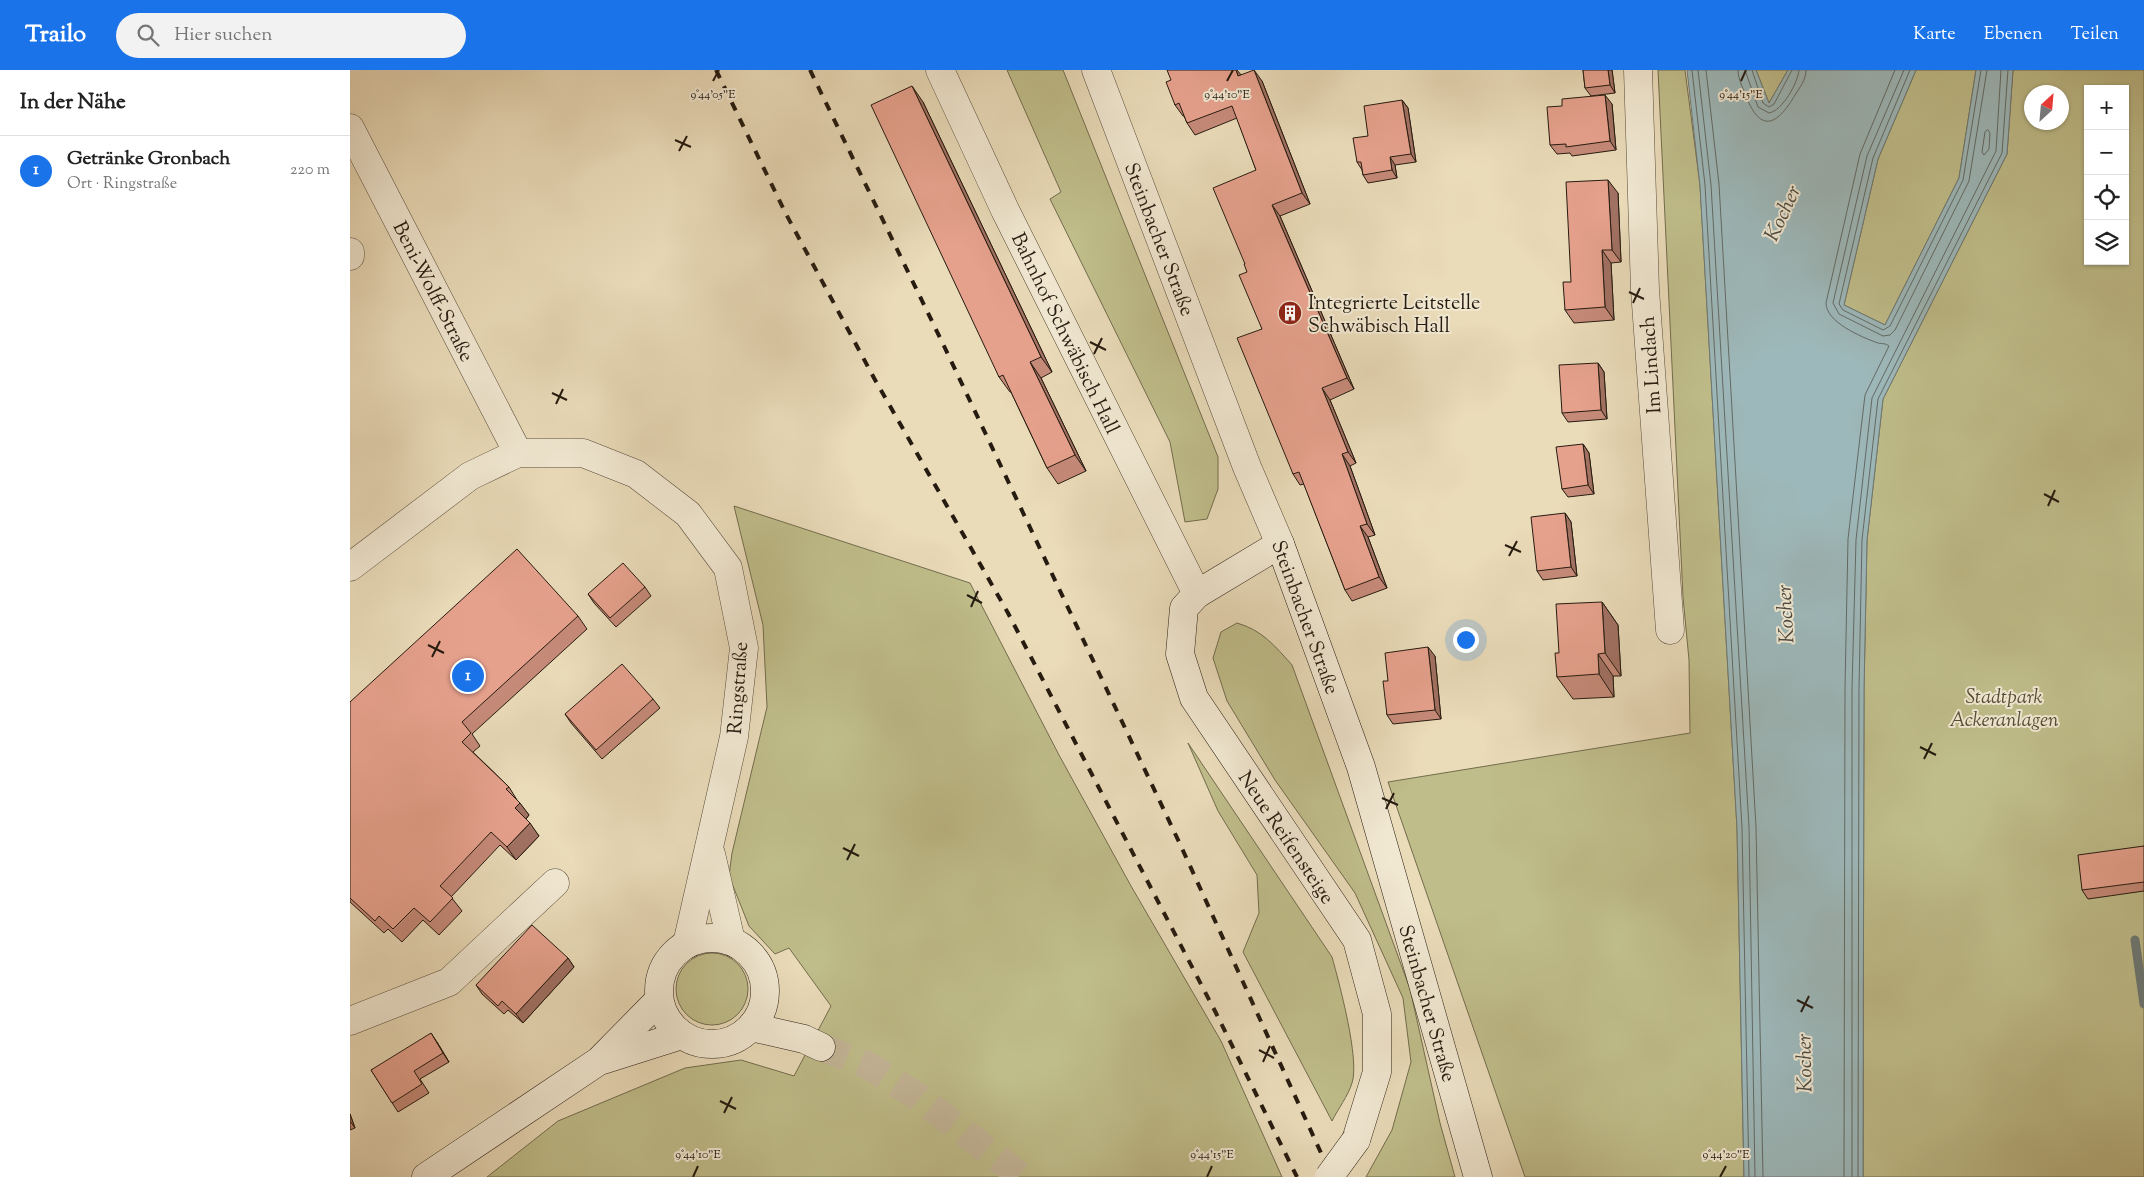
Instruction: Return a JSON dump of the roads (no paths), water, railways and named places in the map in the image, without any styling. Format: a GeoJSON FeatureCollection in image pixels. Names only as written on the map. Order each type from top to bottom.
{"type":"FeatureCollection","features":[{"type":"Feature","properties":{"kind":"street","name":"Bahnhof Schwäbisch Hall"},"geometry":{"type":"LineString","coordinates":[[940,70],[1005,210],[1196,594]]}},
{"type":"Feature","properties":{"kind":"street","name":"Steinbacher Straße"},"geometry":{"type":"LineString","coordinates":[[1096,70],[1247,467],[1280,544],[1360,767],[1478,1177]]}},
{"type":"Feature","properties":{"kind":"street","name":"Im Lindach"},"geometry":{"type":"LineString","coordinates":[[1638,70],[1645,290],[1670,630]]}},
{"type":"Feature","properties":{"kind":"street","name":"Beni-Wolff-Straße"},"geometry":{"type":"LineString","coordinates":[[350,128],[518,453]]}},
{"type":"Feature","properties":{"kind":"street","name":"Ringstraße"},"geometry":{"type":"LineString","coordinates":[[350,567],[470,476],[518,453],[583,453],[636,474],[688,514],[728,568],[744,648],[734,737],[687,944]]}},
{"type":"Feature","properties":{"kind":"street","name":"Neue Reifensteige"},"geometry":{"type":"LineString","coordinates":[[1280,544],[1196,594],[1184,608],[1180,654],[1194,698],[1356,940],[1377,1014],[1377,1072],[1356,1140],[1329,1177]]}},
{"type":"Feature","properties":{"kind":"street","name":"Ringstraße"},"geometry":{"type":"LineString","coordinates":[[709,845],[731,941]]}},
{"type":"Feature","properties":{"kind":"street"},"geometry":{"type":"LineString","coordinates":[[350,1020],[449,982],[555,883]]}},
{"type":"Feature","properties":{"kind":"street"},"geometry":{"type":"LineString","coordinates":[[716,938],[731,941],[744,949],[755,960],[762,974],[765,989],[758,1016],[736,1038],[718,1044],[699,1043],[682,1035],[671,1026],[663,1014],[659,1000],[659,984],[664,967],[674,954],[687,944],[701,939],[716,938]]}},
{"type":"Feature","properties":{"kind":"street"},"geometry":{"type":"LineString","coordinates":[[426,1177],[599,1061],[659,1000]]}},
{"type":"Feature","properties":{"kind":"street"},"geometry":{"type":"LineString","coordinates":[[758,1016],[812,1043]]}},
{"type":"Feature","properties":{"kind":"street"},"geometry":{"type":"LineString","coordinates":[[599,1061],[682,1035]]}},
{"type":"Feature","properties":{"kind":"water","name":"Kocher"},"geometry":{"type":"Polygon","coordinates":[[[1687,70],[1756,70],[1769,103],[1788,70],[1916,70],[1878,159],[1844,305],[1885,325],[1959,178],[1976,70],[2013,70],[2007,154],[1883,399],[1867,540],[1864,689],[1863,1177],[1744,1177],[1737,828],[1700,186],[1687,70]]]}},
{"type":"Feature","properties":{"kind":"waterway"},"geometry":{"type":"LineString","coordinates":[[2135,940],[2144,1004]]}},
{"type":"Feature","properties":{"kind":"tunnel"},"geometry":{"type":"LineString","coordinates":[[821,1047],[867,1065],[917,1096],[1022,1177]]}},
{"type":"Feature","properties":{"kind":"railway"},"geometry":{"type":"LineString","coordinates":[[716,70],[786,214],[874,378],[1008,613],[1216,1013],[1297,1177]]}},
{"type":"Feature","properties":{"kind":"railway"},"geometry":{"type":"LineString","coordinates":[[810,70],[944,346],[1180,844],[1332,1177]]}},
{"type":"Feature","properties":{"kind":"place","name":"Integrierte Leitstelle Schwäbisch Hall"},"geometry":{"type":"Point","coordinates":[1290,313]}},
{"type":"Feature","properties":{"kind":"place","name":"Getränke Gronbach"},"geometry":{"type":"Point","coordinates":[468,676]}},
{"type":"Feature","properties":{"kind":"park label","name":"Stadtpark Ackeranlagen"},"geometry":{"type":"Point","coordinates":[2004,708]}}]}
